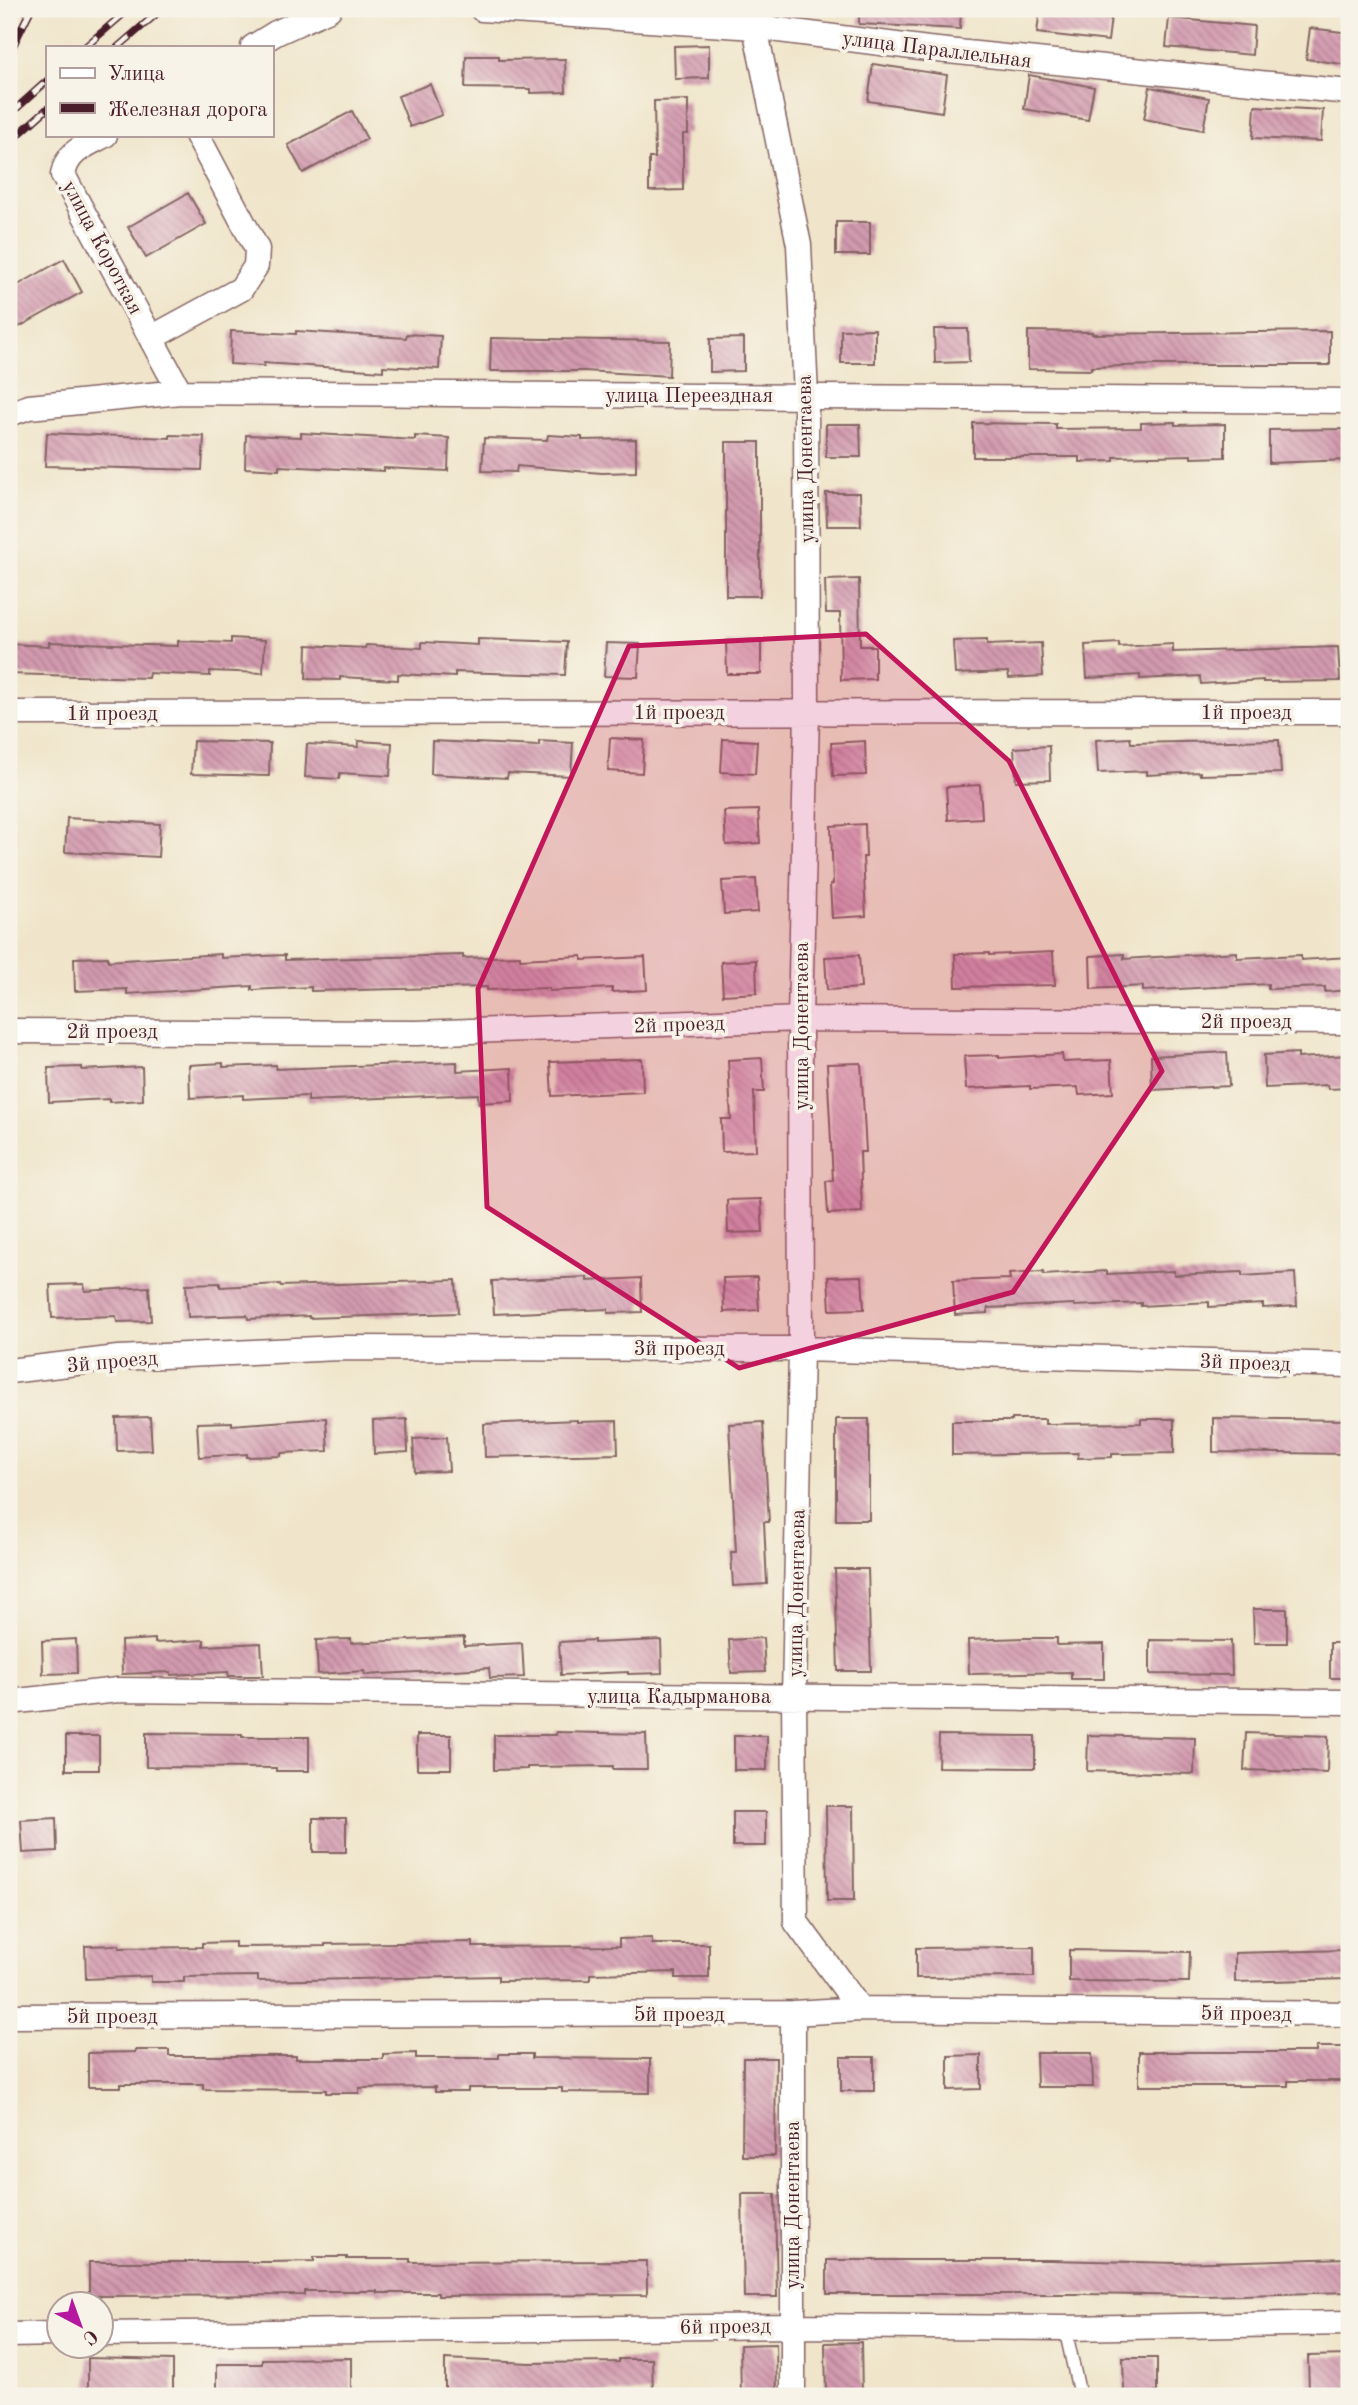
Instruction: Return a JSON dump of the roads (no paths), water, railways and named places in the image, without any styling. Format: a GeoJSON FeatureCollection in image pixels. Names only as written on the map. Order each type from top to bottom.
{"type":"FeatureCollection","features":[{"type":"Feature","properties":{"kind":"street"},"geometry":{"type":"LineString","coordinates":[[255,46],[276,33],[329,9]]}},
{"type":"Feature","properties":{"kind":"street","name":"улица Параллельная"},"geometry":{"type":"LineString","coordinates":[[482,9],[755,27],[928,49],[1349,92]]}},
{"type":"Feature","properties":{"kind":"street","name":"улица Донентаева"},"geometry":{"type":"LineString","coordinates":[[755,27],[799,245],[806,396],[807,712],[800,1019],[801,1349],[794,1697],[796,1922],[860,2009]]}},
{"type":"Feature","properties":{"kind":"street","name":"улица Короткая"},"geometry":{"type":"LineString","coordinates":[[103,136],[78,149],[65,162],[63,175],[180,392]]}},
{"type":"Feature","properties":{"kind":"street","name":"улица Короткая"},"geometry":{"type":"LineString","coordinates":[[151,338],[241,289],[256,266],[257,250],[198,136]]}},
{"type":"Feature","properties":{"kind":"street","name":"улица Переездная"},"geometry":{"type":"LineString","coordinates":[[19,410],[180,392],[1349,401]]}},
{"type":"Feature","properties":{"kind":"street","name":"1й проезд"},"geometry":{"type":"LineString","coordinates":[[9,713],[1349,712]]}},
{"type":"Feature","properties":{"kind":"street","name":"2й проезд"},"geometry":{"type":"LineString","coordinates":[[9,1031],[417,1033],[800,1019],[1349,1022]]}},
{"type":"Feature","properties":{"kind":"street","name":"3й проезд"},"geometry":{"type":"LineString","coordinates":[[9,1371],[118,1358],[339,1348],[801,1349],[1349,1365]]}},
{"type":"Feature","properties":{"kind":"street","name":"улица Кадырманова"},"geometry":{"type":"LineString","coordinates":[[9,1702],[118,1690],[1349,1702]]}},
{"type":"Feature","properties":{"kind":"street","name":"5й проезд"},"geometry":{"type":"LineString","coordinates":[[9,2016],[793,2013],[860,2009],[1349,2014]]}},
{"type":"Feature","properties":{"kind":"street","name":"улица Донентаева"},"geometry":{"type":"LineString","coordinates":[[793,2013],[793,2396]]}},
{"type":"Feature","properties":{"kind":"street","name":"6й проезд"},"geometry":{"type":"LineString","coordinates":[[116,2334],[792,2326],[1065,2328],[1349,2323]]}},
{"type":"Feature","properties":{"kind":"street"},"geometry":{"type":"LineString","coordinates":[[9,2335],[46,2334]]}},
{"type":"Feature","properties":{"kind":"lane"},"geometry":{"type":"LineString","coordinates":[[1065,2328],[1080,2396]]}},
{"type":"Feature","properties":{"kind":"railway"},"geometry":{"type":"LineString","coordinates":[[9,54],[31,9]]}},
{"type":"Feature","properties":{"kind":"railway"},"geometry":{"type":"LineString","coordinates":[[86,46],[129,9]]}},
{"type":"Feature","properties":{"kind":"railway"},"geometry":{"type":"LineString","coordinates":[[119,46],[162,9]]}},
{"type":"Feature","properties":{"kind":"railway"},"geometry":{"type":"LineString","coordinates":[[9,115],[46,82]]}},
{"type":"Feature","properties":{"kind":"railway"},"geometry":{"type":"LineString","coordinates":[[9,143],[46,110]]}}]}
